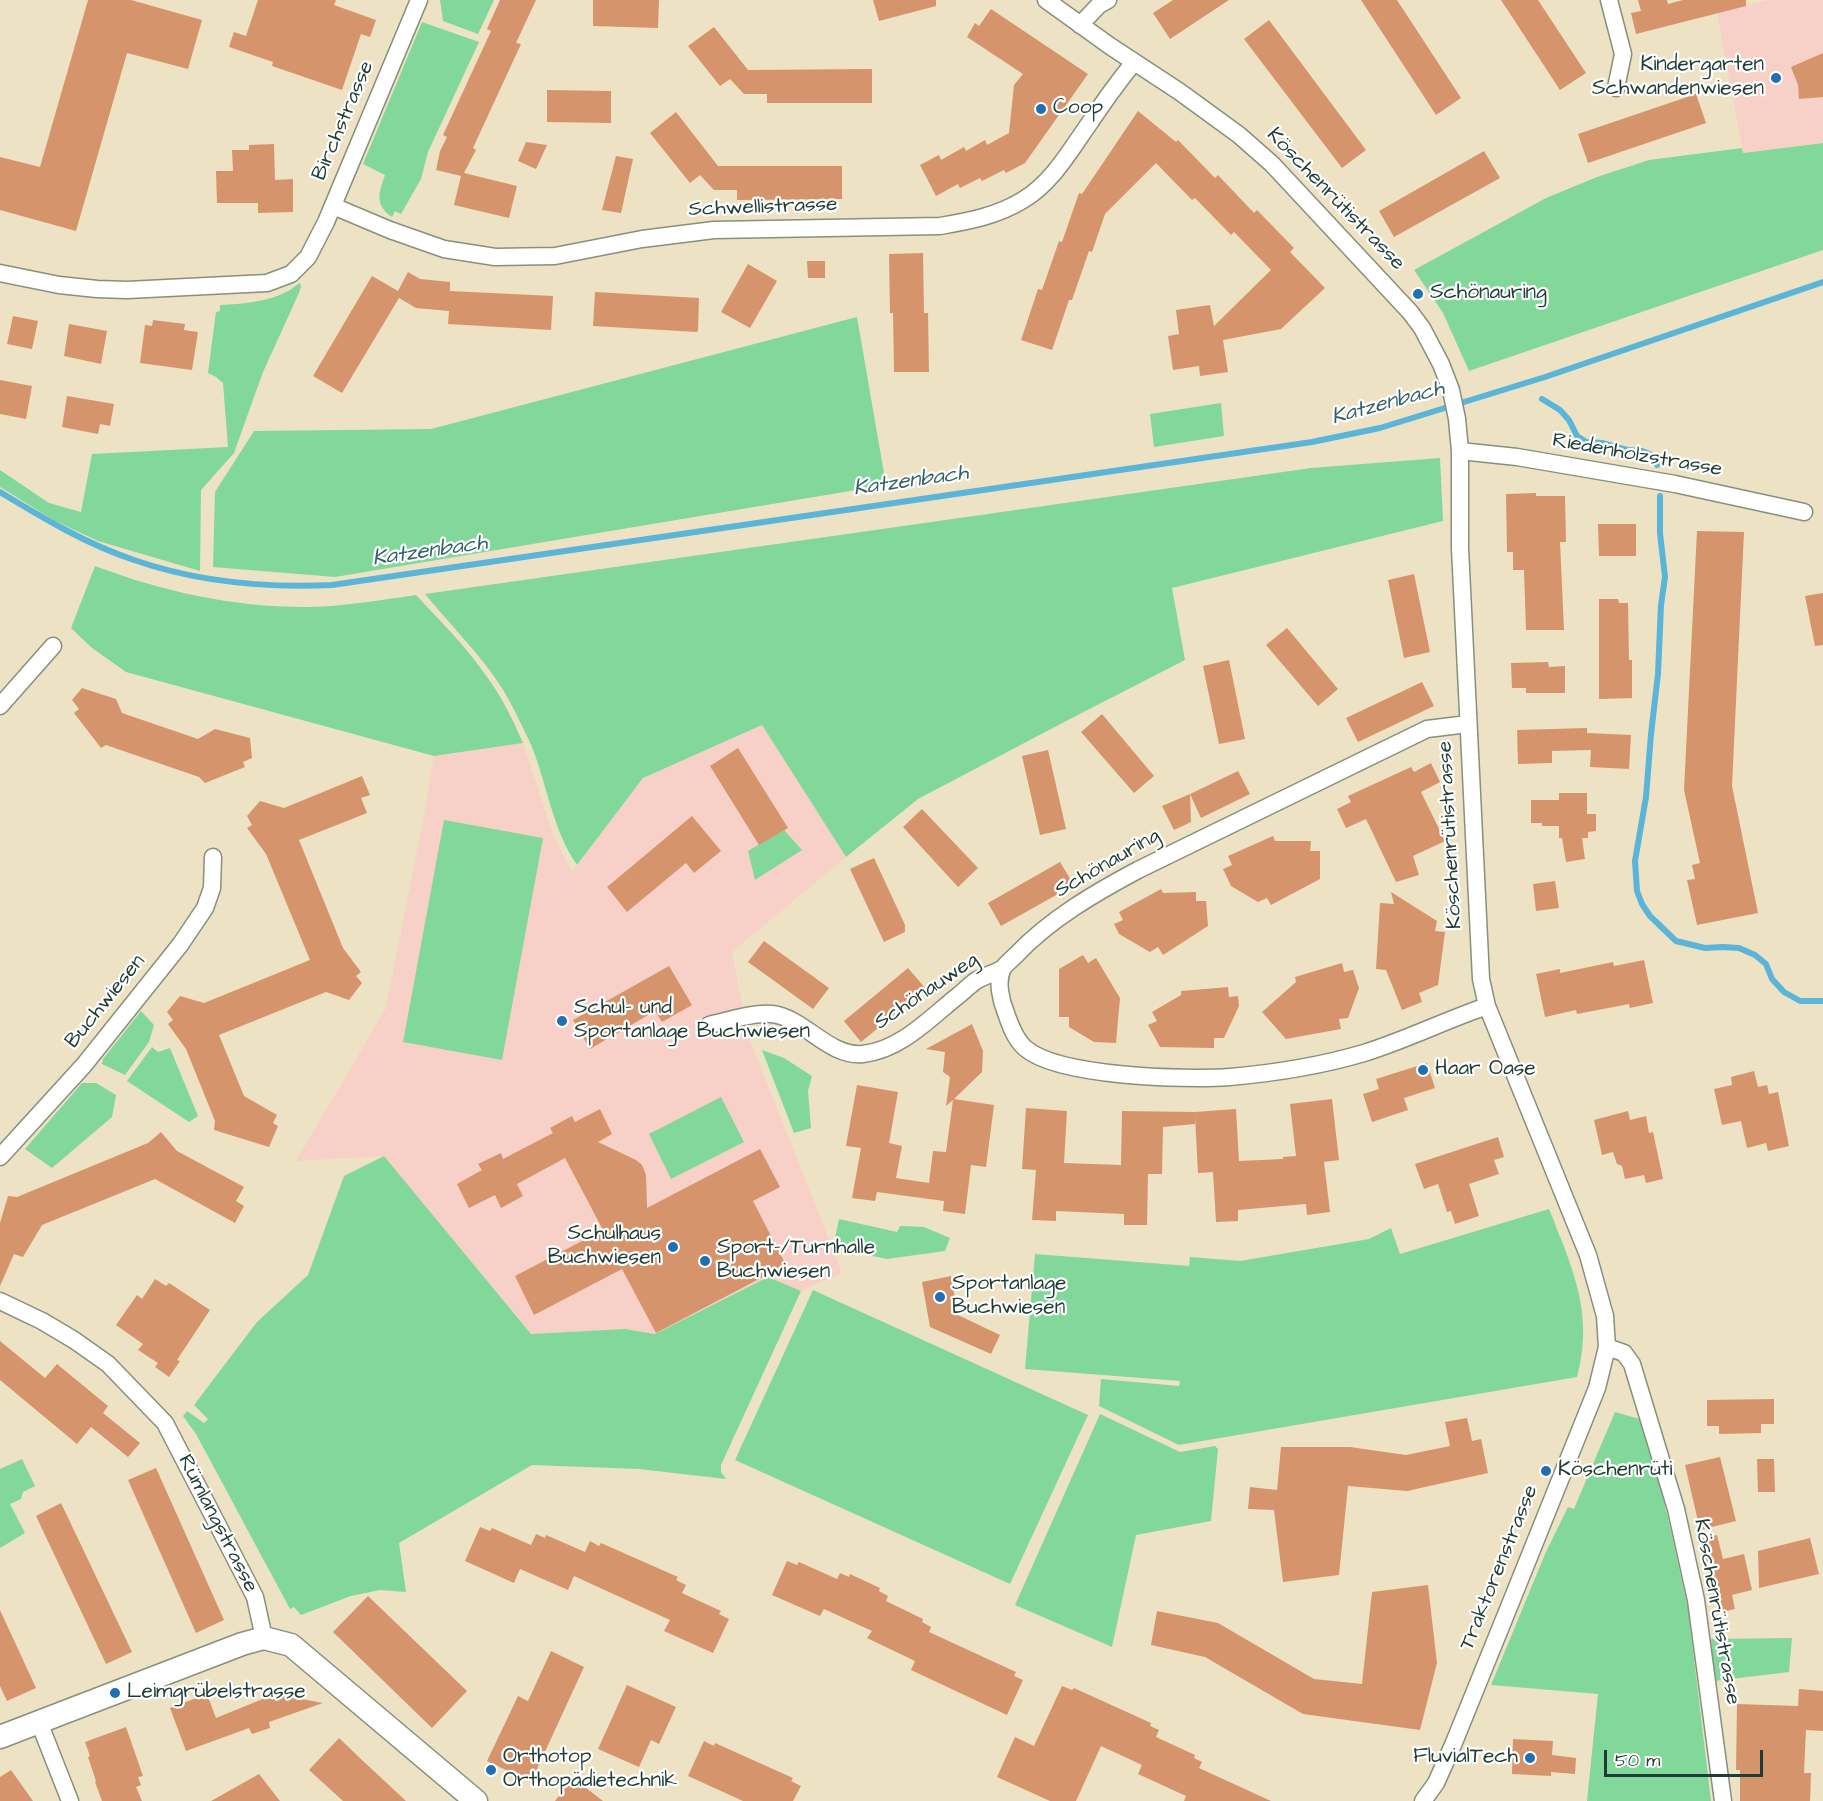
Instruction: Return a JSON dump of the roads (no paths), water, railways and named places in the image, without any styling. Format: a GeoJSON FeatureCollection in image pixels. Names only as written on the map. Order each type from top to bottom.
{"type":"FeatureCollection","features":[{"type":"Feature","properties":{"kind":"street","name":"Birchstrasse"},"geometry":{"type":"LineString","coordinates":[[0,273],[59,285],[127,290],[267,283],[291,274],[308,257],[333,206],[419,0]]}},
{"type":"Feature","properties":{"kind":"street","name":"Köschenrütistrasse"},"geometry":{"type":"LineString","coordinates":[[1046,0],[1239,135],[1272,165],[1410,312],[1432,347],[1451,390],[1460,451],[1460,548],[1481,979],[1487,1006],[1517,1075],[1588,1255],[1605,1316],[1607,1347],[1624,1353],[1632,1364],[1676,1509],[1696,1600],[1723,1801]]}},
{"type":"Feature","properties":{"kind":"street"},"geometry":{"type":"LineString","coordinates":[[1080,25],[1108,0]]}},
{"type":"Feature","properties":{"kind":"street"},"geometry":{"type":"LineString","coordinates":[[1609,0],[1623,54],[1616,88]]}},
{"type":"Feature","properties":{"kind":"street","name":"Schwellistrasse"},"geometry":{"type":"LineString","coordinates":[[333,206],[444,249],[495,257],[555,256],[642,239],[714,230],[940,226],[973,221],[1023,200],[1043,185],[1134,62]]}},
{"type":"Feature","properties":{"kind":"street","name":"Riedenholzstrasse"},"geometry":{"type":"LineString","coordinates":[[1460,451],[1516,457],[1675,484],[1804,512]]}},
{"type":"Feature","properties":{"kind":"street"},"geometry":{"type":"LineString","coordinates":[[0,706],[53,646]]}},
{"type":"Feature","properties":{"kind":"street","name":"Schönauring"},"geometry":{"type":"LineString","coordinates":[[1002,969],[1026,944],[1082,901],[1138,870],[1427,729],[1468,724]]}},
{"type":"Feature","properties":{"kind":"street","name":"Buchwiesen"},"geometry":{"type":"LineString","coordinates":[[0,1157],[84,1065],[180,945],[205,908],[212,888],[213,857]]}},
{"type":"Feature","properties":{"kind":"street"},"geometry":{"type":"LineString","coordinates":[[1002,969],[1000,987],[1002,1003],[1013,1033],[1025,1048],[1046,1061],[1108,1073],[1226,1077],[1272,1073],[1365,1053],[1487,1006]]}},
{"type":"Feature","properties":{"kind":"street","name":"Schönauweg"},"geometry":{"type":"LineString","coordinates":[[709,1025],[770,1014],[797,1024],[837,1049],[860,1054],[882,1050],[903,1039],[976,981],[1002,969]]}},
{"type":"Feature","properties":{"kind":"street","name":"Rümlangstrasse"},"geometry":{"type":"LineString","coordinates":[[0,1301],[75,1340],[108,1364],[165,1423],[255,1597],[264,1638]]}},
{"type":"Feature","properties":{"kind":"street","name":"Traktorenstrasse"},"geometry":{"type":"LineString","coordinates":[[1423,1801],[1436,1783],[1479,1682],[1594,1397],[1607,1347]]}},
{"type":"Feature","properties":{"kind":"street"},"geometry":{"type":"LineString","coordinates":[[0,1737],[242,1644],[264,1638],[291,1645],[476,1801]]}},
{"type":"Feature","properties":{"kind":"street"},"geometry":{"type":"LineString","coordinates":[[39,1722],[70,1801]]}},
{"type":"Feature","properties":{"kind":"waterway","name":"Katzenbach"},"geometry":{"type":"LineString","coordinates":[[0,492],[82,538],[116,554],[158,568],[231,582],[332,585],[1312,442],[1380,428],[1545,377],[1823,282]]}},
{"type":"Feature","properties":{"kind":"waterway"},"geometry":{"type":"LineString","coordinates":[[1542,399],[1560,410],[1569,420],[1577,436],[1586,442],[1642,451],[1652,455],[1657,465]]}},
{"type":"Feature","properties":{"kind":"waterway"},"geometry":{"type":"LineString","coordinates":[[1660,496],[1660,533],[1665,577],[1646,797],[1635,861],[1637,891],[1650,916],[1676,941],[1705,948],[1739,948],[1755,955],[1766,964],[1772,979],[1784,992],[1800,1001],[1823,1001]]}},
{"type":"Feature","properties":{"kind":"place","name":"Kindergarten Schwandenwiesen"},"geometry":{"type":"Point","coordinates":[1776,78]}},
{"type":"Feature","properties":{"kind":"place","name":"Coop"},"geometry":{"type":"Point","coordinates":[1041,109]}},
{"type":"Feature","properties":{"kind":"place","name":"Schönauring"},"geometry":{"type":"Point","coordinates":[1418,294]}},
{"type":"Feature","properties":{"kind":"place","name":"Schul- und Sportanlage Buchwiesen"},"geometry":{"type":"Point","coordinates":[562,1021]}},
{"type":"Feature","properties":{"kind":"place","name":"Haar Oase"},"geometry":{"type":"Point","coordinates":[1423,1070]}},
{"type":"Feature","properties":{"kind":"place","name":"Schulhaus Buchwiesen"},"geometry":{"type":"Point","coordinates":[673,1247]}},
{"type":"Feature","properties":{"kind":"place","name":"Sport-/Turnhalle Buchwiesen"},"geometry":{"type":"Point","coordinates":[705,1261]}},
{"type":"Feature","properties":{"kind":"place","name":"Sportanlage Buchwiesen"},"geometry":{"type":"Point","coordinates":[940,1297]}},
{"type":"Feature","properties":{"kind":"place","name":"Köschenrüti"},"geometry":{"type":"Point","coordinates":[1546,1471]}},
{"type":"Feature","properties":{"kind":"place","name":"Leimgrübelstrasse"},"geometry":{"type":"Point","coordinates":[115,1693]}},
{"type":"Feature","properties":{"kind":"place","name":"FluvialTech"},"geometry":{"type":"Point","coordinates":[1530,1758]}},
{"type":"Feature","properties":{"kind":"place","name":"Orthotop Orthopädietechnik"},"geometry":{"type":"Point","coordinates":[491,1770]}}]}
